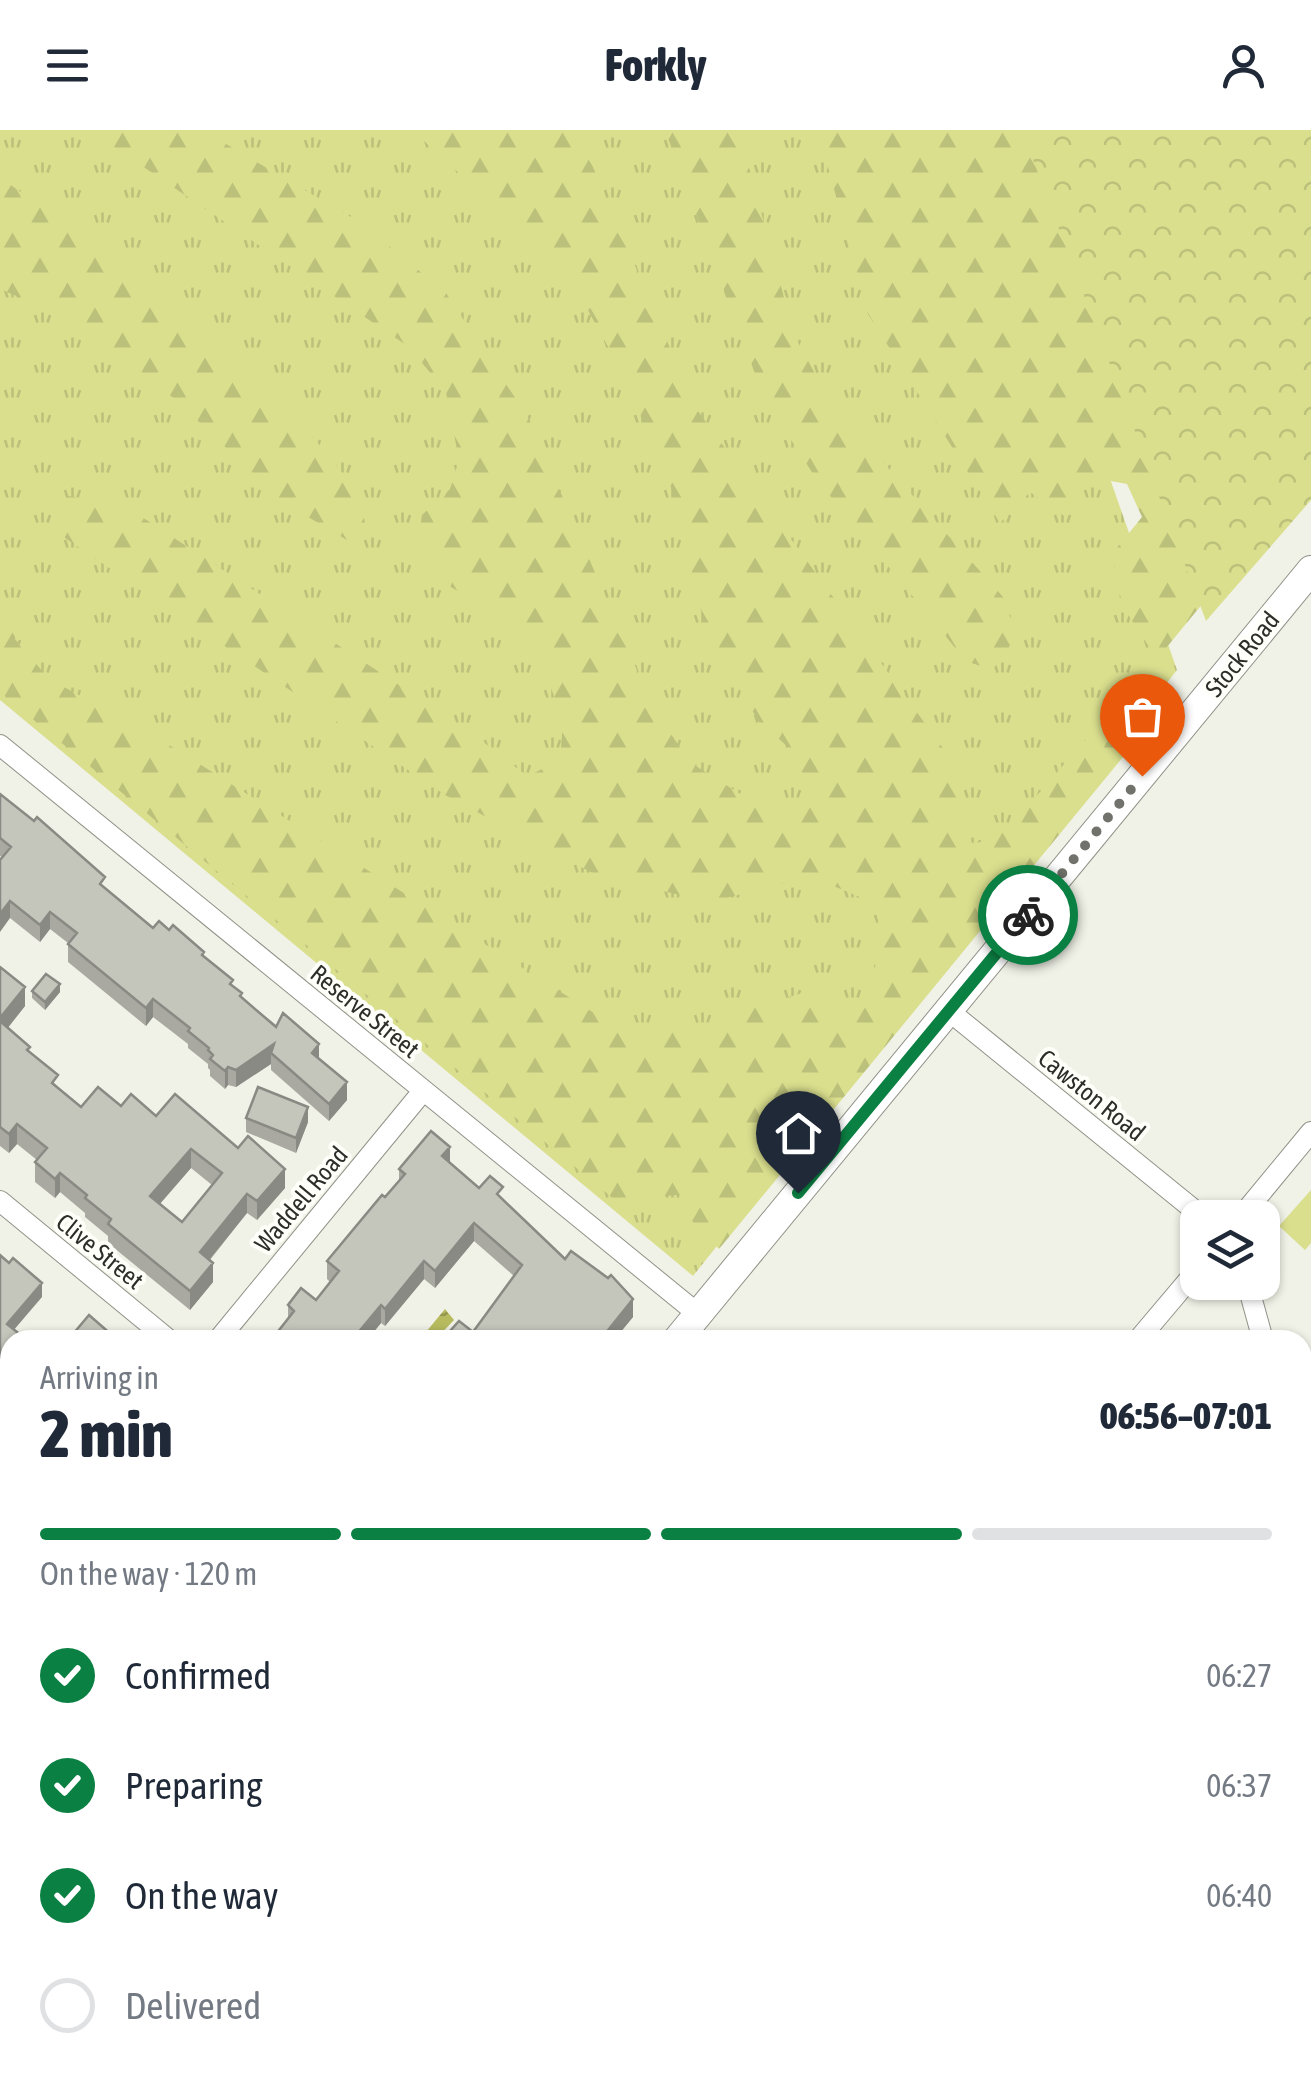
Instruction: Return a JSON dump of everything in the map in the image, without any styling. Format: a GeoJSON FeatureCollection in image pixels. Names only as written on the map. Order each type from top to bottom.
{"type":"FeatureCollection","features":[{"type":"Feature","properties":{"kind":"street","name":"Stock Road"},"geometry":{"type":"LineString","coordinates":[[685,1330],[1311,570]]}},
{"type":"Feature","properties":{"kind":"street","name":"Reserve Street"},"geometry":{"type":"LineString","coordinates":[[0,745],[698,1314]]}},
{"type":"Feature","properties":{"kind":"street","name":"Cawston Road"},"geometry":{"type":"LineString","coordinates":[[949,1012],[1182,1200]]}},
{"type":"Feature","properties":{"kind":"street","name":"Waddell Road"},"geometry":{"type":"LineString","coordinates":[[226,1330],[424,1090]]}},
{"type":"Feature","properties":{"kind":"street"},"geometry":{"type":"LineString","coordinates":[[1255,1200],[1311,1132]]}},
{"type":"Feature","properties":{"kind":"street","name":"Clive Street"},"geometry":{"type":"LineString","coordinates":[[0,1201],[157,1330]]}},
{"type":"Feature","properties":{"kind":"street"},"geometry":{"type":"LineString","coordinates":[[1146,1330],[1180,1290]]}},
{"type":"Feature","properties":{"kind":"street"},"geometry":{"type":"LineString","coordinates":[[1252,1300],[1261,1330]]}},
{"type":"Feature","properties":{"kind":"green space"},"geometry":{"type":"Polygon","coordinates":[[[0,130],[988,130],[1177,670],[693,1276],[0,700],[0,130]]]}},
{"type":"Feature","properties":{"kind":"green space"},"geometry":{"type":"Polygon","coordinates":[[[89,130],[202,130],[361,223],[446,293],[529,419],[654,710],[691,763],[764,809],[808,805],[794,752],[759,722],[707,635],[672,490],[623,374],[567,272],[412,130],[571,130],[593,167],[695,407],[961,773],[953,832],[975,844],[1005,832],[1107,715],[1155,718],[719,1249],[691,1220],[701,1193],[615,1200],[0,692],[0,612],[17,625],[15,639],[49,679],[152,734],[632,1037],[689,1028],[812,990],[848,1009],[872,989],[880,933],[877,914],[862,898],[836,887],[784,883],[710,902],[598,876],[445,795],[65,538],[67,496],[122,504],[468,730],[527,776],[560,761],[563,721],[531,633],[451,587],[418,541],[422,515],[450,489],[459,460],[446,392],[409,347],[89,130]]]}},
{"type":"Feature","properties":{"kind":"green space"},"geometry":{"type":"Polygon","coordinates":[[[665,130],[739,130],[794,335],[832,405],[1003,597],[1013,628],[1011,644],[992,670],[966,661],[817,480],[764,398],[665,130]]]}},
{"type":"Feature","properties":{"kind":"green space"},"geometry":{"type":"Polygon","coordinates":[[[818,130],[1277,130],[1311,472],[1157,659],[1121,604],[1112,554],[1142,517],[1127,484],[1084,476],[1067,518],[1030,492],[1000,523],[868,314],[818,130]]]}},
{"type":"Feature","properties":{"kind":"green space"},"geometry":{"type":"Polygon","coordinates":[[[1022,130],[1311,130],[1311,500],[1206,621],[1022,130]]]}},
{"type":"Feature","properties":{"kind":"green space"},"geometry":{"type":"Polygon","coordinates":[[[0,178],[117,256],[292,411],[360,495],[366,529],[352,543],[283,502],[177,401],[82,324],[0,289],[0,178]]]}},
{"type":"Feature","properties":{"kind":"green space"},"geometry":{"type":"Polygon","coordinates":[[[1311,1190],[1311,1243],[1305,1250],[1280,1225],[1311,1190]]]}},
{"type":"Feature","properties":{"kind":"water"},"geometry":{"type":"Polygon","coordinates":[[[445,1309],[454,1320],[444,1330],[428,1330],[445,1309]]]}},
{"type":"Feature","properties":{"kind":"building"},"geometry":{"type":"Polygon","coordinates":[[[0,794],[34,821],[37,817],[105,877],[100,884],[153,928],[159,921],[169,930],[173,925],[233,980],[230,984],[242,993],[240,996],[276,1027],[283,1013],[319,1044],[312,1053],[347,1082],[329,1104],[271,1053],[274,1044],[236,1070],[228,1067],[225,1071],[210,1059],[213,1055],[209,1048],[188,1031],[190,1028],[153,999],[146,1008],[68,944],[77,933],[50,912],[40,925],[10,901],[0,914],[0,860],[11,847],[0,838],[0,794]]]}},
{"type":"Feature","properties":{"kind":"building"},"geometry":{"type":"Polygon","coordinates":[[[0,967],[25,987],[0,1018],[0,967]]]}},
{"type":"Feature","properties":{"kind":"building"},"geometry":{"type":"Polygon","coordinates":[[[46,974],[60,984],[45,1002],[32,991],[46,974]]]}},
{"type":"Feature","properties":{"kind":"building"},"geometry":{"type":"Polygon","coordinates":[[[0,1021],[58,1075],[52,1083],[81,1107],[98,1087],[121,1106],[131,1094],[156,1116],[175,1094],[238,1148],[248,1136],[285,1169],[257,1201],[247,1194],[200,1252],[213,1263],[190,1291],[108,1224],[111,1219],[85,1198],[87,1195],[60,1173],[55,1179],[35,1162],[47,1148],[17,1124],[9,1134],[0,1127],[0,1021]],[[191,1149],[150,1196],[182,1222],[222,1173],[191,1149]]]}},
{"type":"Feature","properties":{"kind":"building"},"geometry":{"type":"Polygon","coordinates":[[[258,1087],[308,1107],[296,1138],[246,1118],[258,1087]]]}},
{"type":"Feature","properties":{"kind":"building"},"geometry":{"type":"Polygon","coordinates":[[[431,1131],[450,1147],[442,1156],[479,1188],[490,1176],[503,1187],[497,1194],[565,1259],[571,1251],[608,1278],[611,1275],[633,1299],[608,1330],[474,1330],[522,1265],[474,1223],[435,1271],[424,1261],[385,1309],[381,1305],[360,1330],[279,1330],[294,1311],[288,1305],[301,1288],[316,1300],[339,1271],[327,1261],[382,1195],[385,1197],[405,1174],[399,1169],[431,1131]]]}},
{"type":"Feature","properties":{"kind":"building"},"geometry":{"type":"Polygon","coordinates":[[[0,1255],[9,1263],[13,1258],[42,1283],[7,1324],[14,1330],[0,1330],[0,1255]]]}},
{"type":"Feature","properties":{"kind":"building"},"geometry":{"type":"Polygon","coordinates":[[[89,1315],[106,1330],[76,1330],[89,1315]]]}},
{"type":"Feature","properties":{"kind":"building"},"geometry":{"type":"Polygon","coordinates":[[[459,1321],[470,1330],[451,1330],[459,1321]]]}},
{"type":"Feature","properties":{"kind":"way so far"},"geometry":{"type":"LineString","coordinates":[[1028,915],[1142,776]]}},
{"type":"Feature","properties":{"kind":"route"},"geometry":{"type":"LineString","coordinates":[[798,1193],[1028,915]]}}]}
